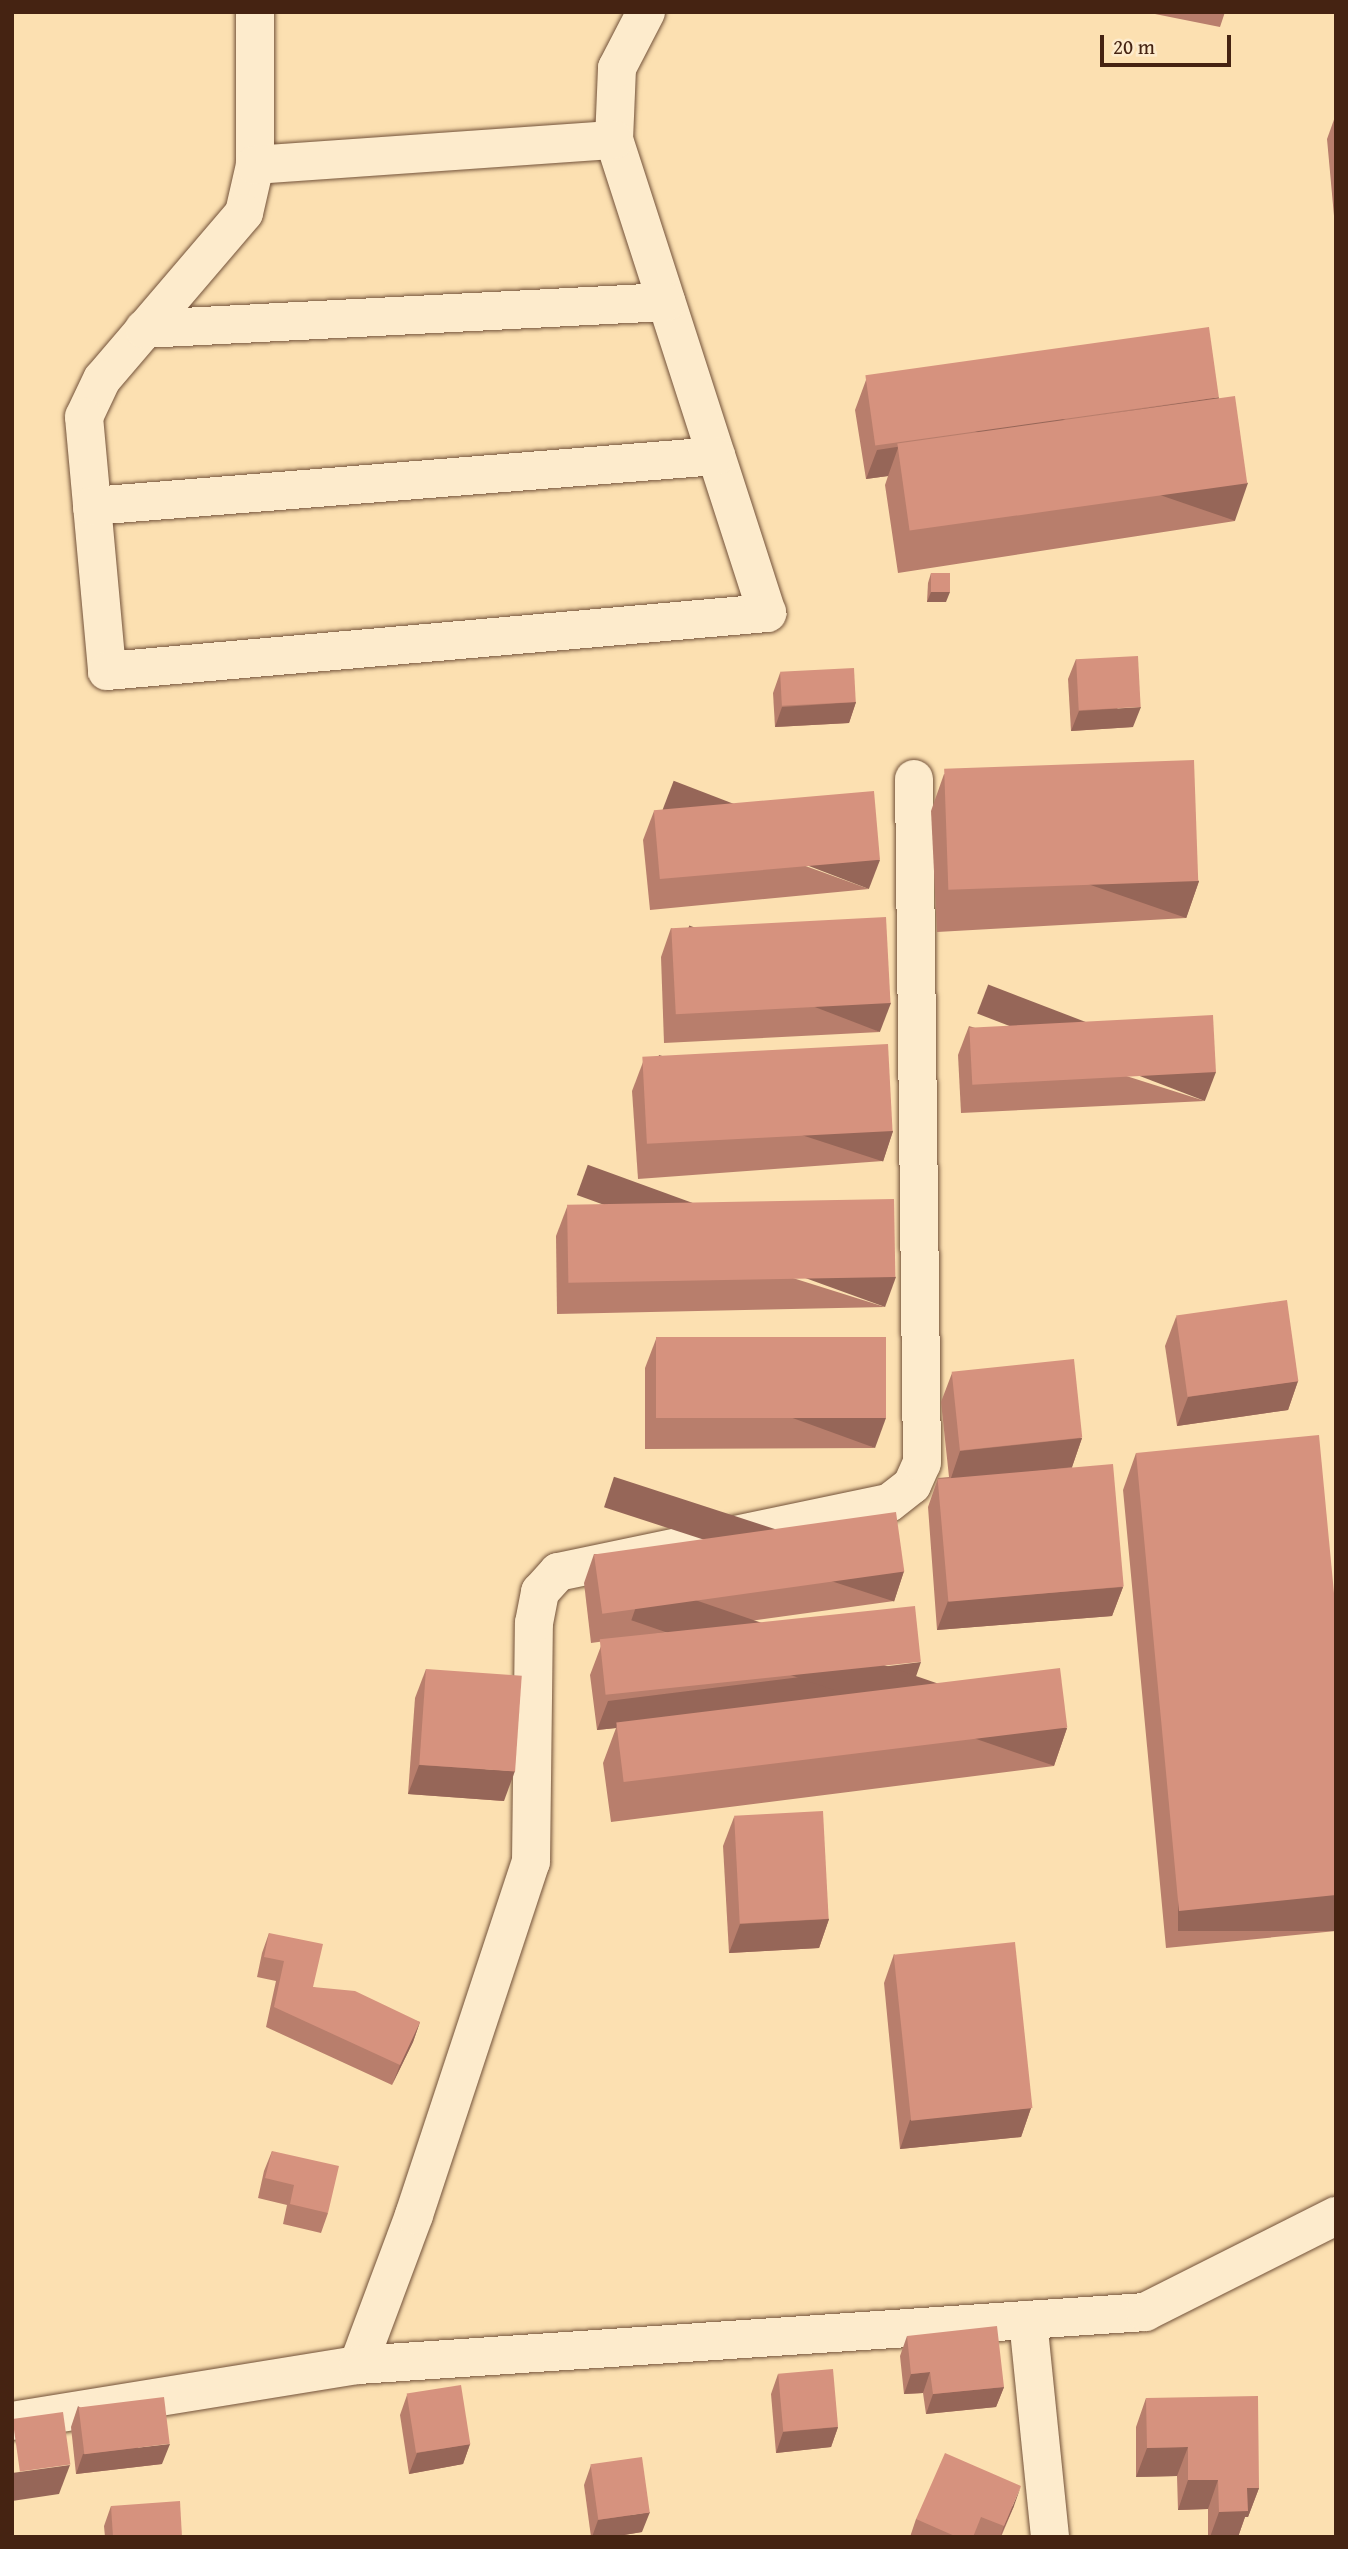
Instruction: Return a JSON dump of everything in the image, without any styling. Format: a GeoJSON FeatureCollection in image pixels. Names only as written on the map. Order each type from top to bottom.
{"type":"FeatureCollection","features":[{"type":"Feature","properties":{"kind":"street"},"geometry":{"type":"LineString","coordinates":[[270,12],[255,13],[255,164],[244,213],[102,379],[85,418],[107,671],[767,613],[614,139],[617,68],[646,12]]}},
{"type":"Feature","properties":{"kind":"street"},"geometry":{"type":"LineString","coordinates":[[255,164],[614,139]]}},
{"type":"Feature","properties":{"kind":"street"},"geometry":{"type":"LineString","coordinates":[[144,330],[666,302]]}},
{"type":"Feature","properties":{"kind":"street"},"geometry":{"type":"LineString","coordinates":[[92,506],[716,456]]}},
{"type":"Feature","properties":{"kind":"street"},"geometry":{"type":"LineString","coordinates":[[358,2365],[414,2215],[531,1862],[534,1623],[540,1592],[558,1572],[889,1503],[912,1485],[922,1463],[914,779]]}},
{"type":"Feature","properties":{"kind":"street"},"geometry":{"type":"LineString","coordinates":[[12,2421],[358,2365],[1145,2312],[1336,2216]]}},
{"type":"Feature","properties":{"kind":"street"},"geometry":{"type":"LineString","coordinates":[[1028,2320],[1049,2537]]}},
{"type":"Feature","properties":{"kind":"building"},"geometry":{"type":"Polygon","coordinates":[[[1209,327],[1219,397],[875,446],[865,375],[1209,327]]]}},
{"type":"Feature","properties":{"kind":"building"},"geometry":{"type":"Polygon","coordinates":[[[1235,396],[1247,483],[910,531],[897,443],[1235,396]]]}},
{"type":"Feature","properties":{"kind":"building"},"geometry":{"type":"Polygon","coordinates":[[[931,573],[950,573],[950,592],[931,592],[931,573]]]}},
{"type":"Feature","properties":{"kind":"building"},"geometry":{"type":"Polygon","coordinates":[[[1138,656],[1141,707],[1079,710],[1076,659],[1138,656]]]}},
{"type":"Feature","properties":{"kind":"building"},"geometry":{"type":"Polygon","coordinates":[[[854,668],[856,702],[782,706],[780,672],[854,668]]]}},
{"type":"Feature","properties":{"kind":"building"},"geometry":{"type":"Polygon","coordinates":[[[1194,760],[1198,881],[948,890],[944,769],[1194,760]]]}},
{"type":"Feature","properties":{"kind":"building"},"geometry":{"type":"Polygon","coordinates":[[[874,791],[880,860],[660,879],[654,810],[874,791]]]}},
{"type":"Feature","properties":{"kind":"building"},"geometry":{"type":"Polygon","coordinates":[[[886,917],[891,1003],[676,1014],[671,928],[886,917]]]}},
{"type":"Feature","properties":{"kind":"building"},"geometry":{"type":"Polygon","coordinates":[[[1213,1015],[1216,1072],[972,1085],[969,1028],[1213,1015]]]}},
{"type":"Feature","properties":{"kind":"building"},"geometry":{"type":"Polygon","coordinates":[[[888,1044],[893,1131],[647,1144],[642,1057],[888,1044]]]}},
{"type":"Feature","properties":{"kind":"building"},"geometry":{"type":"Polygon","coordinates":[[[894,1199],[895,1277],[568,1283],[567,1205],[894,1199]]]}},
{"type":"Feature","properties":{"kind":"building"},"geometry":{"type":"Polygon","coordinates":[[[1287,1300],[1298,1381],[1188,1397],[1176,1316],[1287,1300]]]}},
{"type":"Feature","properties":{"kind":"building"},"geometry":{"type":"Polygon","coordinates":[[[656,1337],[886,1337],[886,1418],[656,1418],[656,1337]]]}},
{"type":"Feature","properties":{"kind":"building"},"geometry":{"type":"Polygon","coordinates":[[[1074,1359],[1082,1438],[960,1450],[952,1372],[1074,1359]]]}},
{"type":"Feature","properties":{"kind":"building"},"geometry":{"type":"Polygon","coordinates":[[[1319,1435],[1336,1614],[1336,1895],[1179,1911],[1136,1453],[1319,1435]]]}},
{"type":"Feature","properties":{"kind":"building"},"geometry":{"type":"Polygon","coordinates":[[[1113,1464],[1124,1587],[948,1602],[938,1479],[1113,1464]]]}},
{"type":"Feature","properties":{"kind":"building"},"geometry":{"type":"Polygon","coordinates":[[[896,1512],[904,1571],[602,1614],[594,1554],[896,1512]]]}},
{"type":"Feature","properties":{"kind":"building"},"geometry":{"type":"Polygon","coordinates":[[[915,1606],[921,1662],[606,1695],[600,1639],[915,1606]]]}},
{"type":"Feature","properties":{"kind":"building"},"geometry":{"type":"Polygon","coordinates":[[[1060,1668],[1067,1728],[624,1782],[616,1722],[1060,1668]]]}},
{"type":"Feature","properties":{"kind":"building"},"geometry":{"type":"Polygon","coordinates":[[[426,1669],[522,1676],[515,1771],[419,1765],[426,1669]]]}},
{"type":"Feature","properties":{"kind":"building"},"geometry":{"type":"Polygon","coordinates":[[[823,1811],[829,1919],[740,1924],[734,1816],[823,1811]]]}},
{"type":"Feature","properties":{"kind":"building"},"geometry":{"type":"Polygon","coordinates":[[[269,1933],[323,1944],[313,1987],[355,1991],[420,2022],[400,2065],[274,2007],[284,1961],[264,1957],[269,1933]]]}},
{"type":"Feature","properties":{"kind":"building"},"geometry":{"type":"Polygon","coordinates":[[[1015,1942],[1032,2108],[911,2121],[894,1955],[1015,1942]]]}},
{"type":"Feature","properties":{"kind":"building"},"geometry":{"type":"Polygon","coordinates":[[[272,2151],[339,2166],[328,2213],[290,2204],[294,2185],[265,2178],[272,2151]]]}},
{"type":"Feature","properties":{"kind":"building"},"geometry":{"type":"Polygon","coordinates":[[[997,2326],[1004,2387],[933,2394],[930,2372],[911,2374],[907,2336],[997,2326]]]}},
{"type":"Feature","properties":{"kind":"building"},"geometry":{"type":"Polygon","coordinates":[[[833,2369],[838,2427],[783,2432],[778,2374],[833,2369]]]}},
{"type":"Feature","properties":{"kind":"building"},"geometry":{"type":"Polygon","coordinates":[[[461,2385],[470,2444],[416,2453],[407,2394],[461,2385]]]}},
{"type":"Feature","properties":{"kind":"building"},"geometry":{"type":"Polygon","coordinates":[[[1258,2396],[1259,2488],[1247,2488],[1248,2511],[1219,2512],[1218,2480],[1188,2480],[1188,2447],[1147,2448],[1146,2398],[1258,2396]]]}},
{"type":"Feature","properties":{"kind":"building"},"geometry":{"type":"Polygon","coordinates":[[[164,2397],[170,2444],[84,2454],[79,2407],[164,2397]]]}},
{"type":"Feature","properties":{"kind":"building"},"geometry":{"type":"Polygon","coordinates":[[[63,2412],[70,2464],[20,2472],[12,2419],[63,2412]]]}},
{"type":"Feature","properties":{"kind":"building"},"geometry":{"type":"Polygon","coordinates":[[[945,2453],[1021,2486],[1004,2526],[981,2517],[973,2537],[957,2537],[916,2519],[945,2453]]]}},
{"type":"Feature","properties":{"kind":"building"},"geometry":{"type":"Polygon","coordinates":[[[642,2457],[650,2512],[598,2520],[591,2464],[642,2457]]]}},
{"type":"Feature","properties":{"kind":"building"},"geometry":{"type":"Polygon","coordinates":[[[180,2501],[182,2537],[113,2537],[111,2506],[180,2501]]]}}]}
